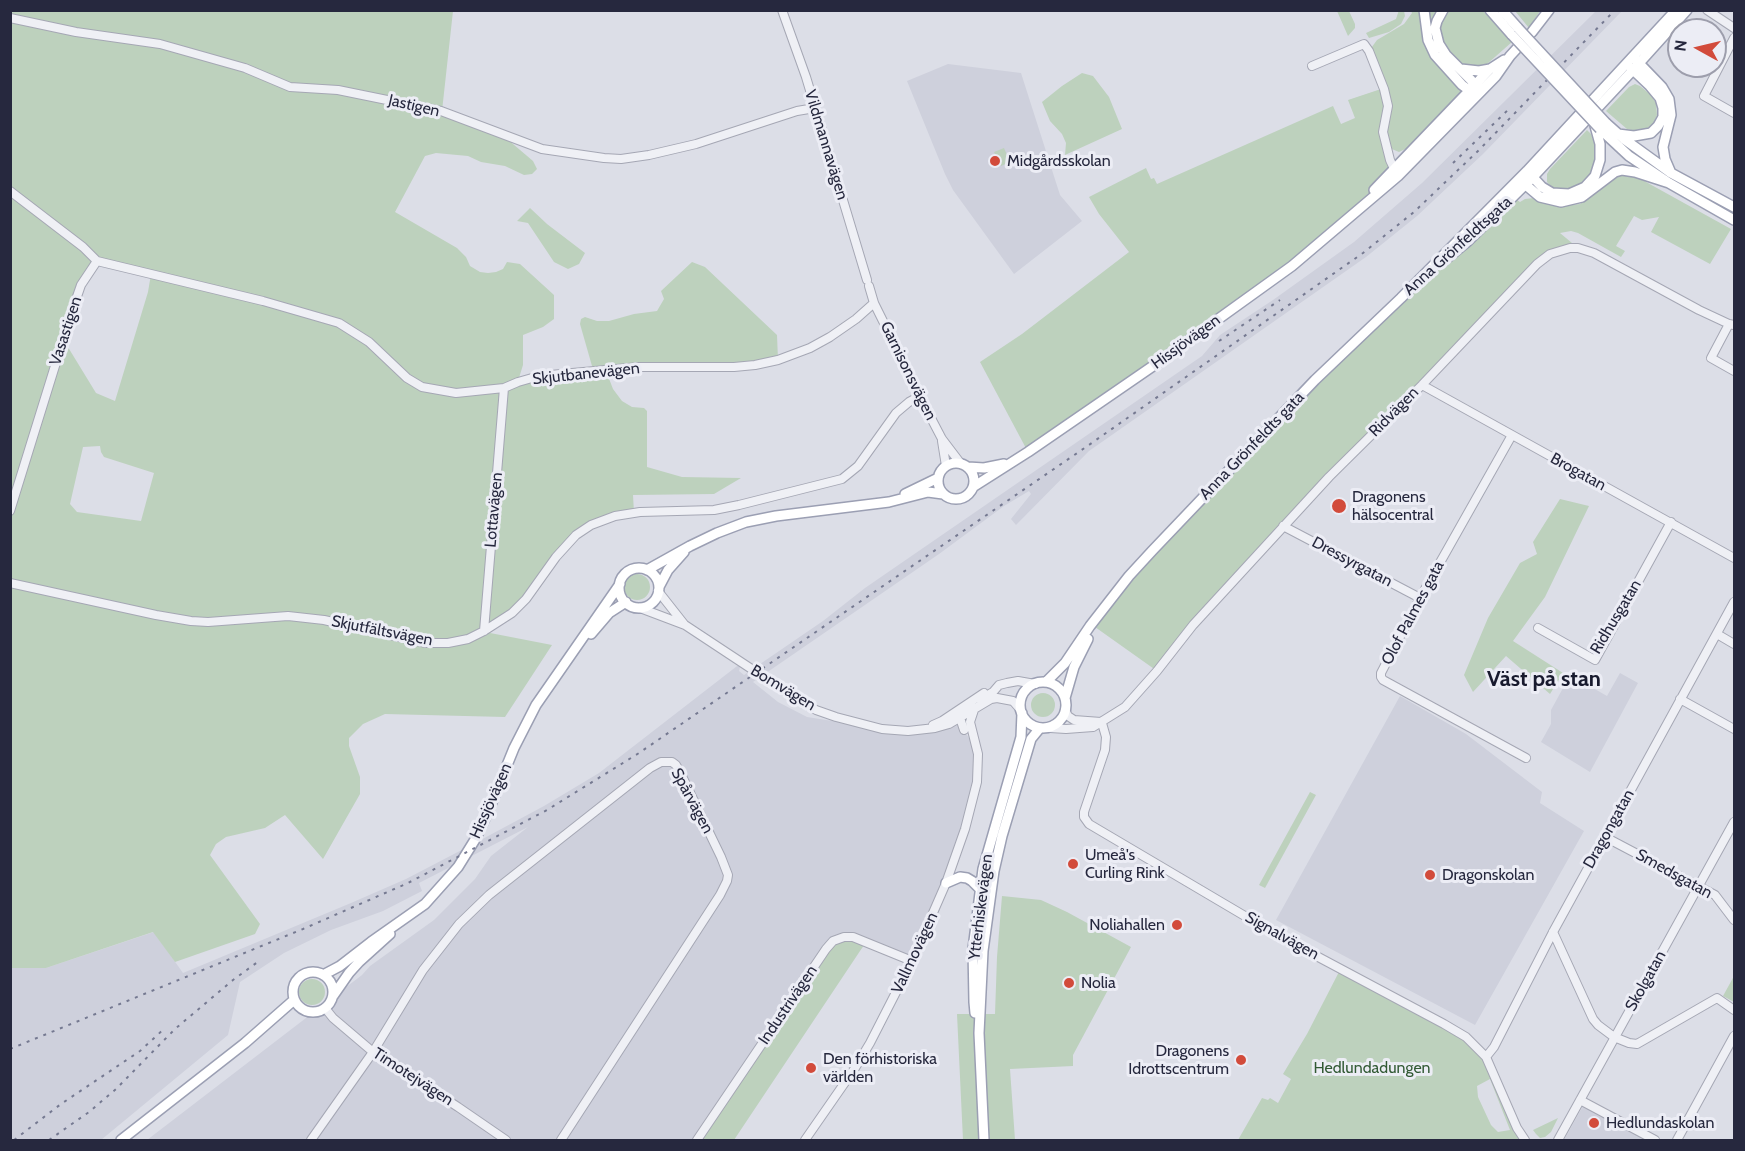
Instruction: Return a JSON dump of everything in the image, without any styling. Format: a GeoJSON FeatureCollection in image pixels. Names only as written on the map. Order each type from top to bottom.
{"type":"FeatureCollection","features":[{"type":"Feature","properties":{"kind":"main road"},"geometry":{"type":"LineString","coordinates":[[1424,10],[1428,40],[1435,56],[1476,91]]}},
{"type":"Feature","properties":{"kind":"main road"},"geometry":{"type":"LineString","coordinates":[[1443,10],[1437,21],[1436,34],[1439,44],[1446,55],[1461,69],[1476,91]]}},
{"type":"Feature","properties":{"kind":"main road"},"geometry":{"type":"LineString","coordinates":[[1490,10],[1515,31],[1599,127],[1629,156],[1670,178],[1734,207]]}},
{"type":"Feature","properties":{"kind":"main road"},"geometry":{"type":"LineString","coordinates":[[1502,10],[1515,31]]}},
{"type":"Feature","properties":{"kind":"main road","name":"Hissjövägen"},"geometry":{"type":"LineString","coordinates":[[973,487],[1153,366],[1282,273],[1339,226],[1396,173],[1476,91],[1532,32],[1549,10]]}},
{"type":"Feature","properties":{"kind":"main road"},"geometry":{"type":"LineString","coordinates":[[1633,64],[1676,10]]}},
{"type":"Feature","properties":{"kind":"main road"},"geometry":{"type":"LineString","coordinates":[[1633,64],[1687,10]]}},
{"type":"Feature","properties":{"kind":"main road","name":"Hissjövägen"},"geometry":{"type":"LineString","coordinates":[[1476,91],[1491,69],[1510,56]]}},
{"type":"Feature","properties":{"kind":"main road"},"geometry":{"type":"LineString","coordinates":[[1599,127],[1617,134],[1634,136],[1646,134],[1658,126],[1663,117],[1660,98],[1633,64]]}},
{"type":"Feature","properties":{"kind":"main road"},"geometry":{"type":"LineString","coordinates":[[1633,64],[1662,87],[1669,99],[1671,115],[1663,147],[1670,178]]}},
{"type":"Feature","properties":{"kind":"main road","name":"Anna Grönfeldtsgata"},"geometry":{"type":"LineString","coordinates":[[1401,298],[1468,241],[1633,64]]}},
{"type":"Feature","properties":{"kind":"main road"},"geometry":{"type":"LineString","coordinates":[[1461,69],[1479,71],[1491,69]]}},
{"type":"Feature","properties":{"kind":"main road"},"geometry":{"type":"LineString","coordinates":[[1530,174],[1542,187],[1552,193],[1563,195],[1581,190],[1591,181],[1599,166],[1599,127]]}},
{"type":"Feature","properties":{"kind":"main road"},"geometry":{"type":"LineString","coordinates":[[1617,134],[1670,178],[1734,220]]}},
{"type":"Feature","properties":{"kind":"main road"},"geometry":{"type":"LineString","coordinates":[[1522,182],[1540,197],[1562,202],[1582,197],[1616,172],[1635,172],[1670,178]]}},
{"type":"Feature","properties":{"kind":"main road","name":"Anna Grönfeldts gata"},"geometry":{"type":"LineString","coordinates":[[1110,601],[1152,550],[1291,405],[1401,298]]}},
{"type":"Feature","properties":{"kind":"main road","name":"Hissjövägen"},"geometry":{"type":"LineString","coordinates":[[964,465],[984,468],[1003,464],[1028,452]]}},
{"type":"Feature","properties":{"kind":"main road"},"geometry":{"type":"LineString","coordinates":[[647,570],[690,546],[746,522],[889,502],[928,492],[943,494],[954,499],[965,497],[973,487],[972,474],[964,465],[951,464],[940,472],[938,486],[943,494]]}},
{"type":"Feature","properties":{"kind":"main road"},"geometry":{"type":"LineString","coordinates":[[889,502],[938,478]]}},
{"type":"Feature","properties":{"kind":"main road"},"geometry":{"type":"LineString","coordinates":[[658,589],[658,581],[653,574],[647,570],[635,568],[623,576],[620,584],[620,592],[626,602],[640,608],[646,606],[653,602],[668,570],[690,546]]}},
{"type":"Feature","properties":{"kind":"main road","name":"Hissjövägen"},"geometry":{"type":"LineString","coordinates":[[332,997],[359,962],[425,904],[458,867],[476,838],[524,727],[560,670],[620,584]]}},
{"type":"Feature","properties":{"kind":"main road"},"geometry":{"type":"LineString","coordinates":[[1110,601],[1080,652],[1060,721],[1045,728],[1031,725],[1021,711],[1024,692],[1035,684],[1046,682],[1065,663],[1110,601]]}},
{"type":"Feature","properties":{"kind":"main road","name":"Hissjövägen"},"geometry":{"type":"LineString","coordinates":[[560,670],[609,612],[626,602]]}},
{"type":"Feature","properties":{"kind":"main road"},"geometry":{"type":"LineString","coordinates":[[1046,682],[1058,688],[1065,698]]}},
{"type":"Feature","properties":{"kind":"main road","name":"Ytterhiskevägen"},"geometry":{"type":"LineString","coordinates":[[979,1033],[974,1002],[973,949],[980,889],[986,858],[1021,737],[1021,711]]}},
{"type":"Feature","properties":{"kind":"main road","name":"Ytterhiskevägen"},"geometry":{"type":"LineString","coordinates":[[984,1140],[979,1033],[983,951],[994,871],[1031,739],[1045,728]]}},
{"type":"Feature","properties":{"kind":"main road"},"geometry":{"type":"LineString","coordinates":[[946,882],[960,877],[967,878],[980,889]]}},
{"type":"Feature","properties":{"kind":"main road","name":"Hissjövägen"},"geometry":{"type":"LineString","coordinates":[[323,975],[340,966],[405,920]]}},
{"type":"Feature","properties":{"kind":"main road"},"geometry":{"type":"LineString","coordinates":[[311,973],[323,975],[332,987],[332,997],[325,1008],[314,1012],[306,1011],[301,1009],[294,1000],[293,988],[299,978],[311,973]]}},
{"type":"Feature","properties":{"kind":"main road"},"geometry":{"type":"LineString","coordinates":[[121,1140],[245,1042],[294,1000]]}},
{"type":"Feature","properties":{"kind":"street","name":"Vildmannavägen"},"geometry":{"type":"LineString","coordinates":[[782,10],[806,77],[874,303]]}},
{"type":"Feature","properties":{"kind":"street"},"geometry":{"type":"LineString","coordinates":[[1707,10],[1734,28]]}},
{"type":"Feature","properties":{"kind":"street","name":"Jastigen"},"geometry":{"type":"LineString","coordinates":[[10,18],[76,32],[160,44],[245,68],[290,87],[338,90],[441,111],[542,149],[604,158],[621,159],[649,155],[696,144],[797,111],[814,108]]}},
{"type":"Feature","properties":{"kind":"street"},"geometry":{"type":"LineString","coordinates":[[1734,38],[1704,96],[1734,113]]}},
{"type":"Feature","properties":{"kind":"street"},"geometry":{"type":"LineString","coordinates":[[1312,66],[1364,44],[1384,88],[1388,106],[1383,132],[1396,173]]}},
{"type":"Feature","properties":{"kind":"street"},"geometry":{"type":"LineString","coordinates":[[10,191],[83,247],[97,261]]}},
{"type":"Feature","properties":{"kind":"street","name":"Ridvägen"},"geometry":{"type":"LineString","coordinates":[[1045,728],[1088,728],[1102,723],[1125,707],[1193,625],[1329,477],[1422,385],[1537,264],[1550,254],[1564,249],[1578,248],[1594,252],[1708,310],[1732,325]]}},
{"type":"Feature","properties":{"kind":"street","name":"Skjutbanevägen"},"geometry":{"type":"LineString","coordinates":[[97,261],[229,292],[339,323],[369,342],[399,371],[422,387],[456,393],[504,388],[539,376],[639,367],[756,365],[778,360],[810,348],[856,319],[874,303]]}},
{"type":"Feature","properties":{"kind":"street","name":"Vasastigen"},"geometry":{"type":"LineString","coordinates":[[10,512],[81,285],[97,261]]}},
{"type":"Feature","properties":{"kind":"street","name":"Garnisonsvägen"},"geometry":{"type":"LineString","coordinates":[[874,303],[942,439],[964,465]]}},
{"type":"Feature","properties":{"kind":"street"},"geometry":{"type":"LineString","coordinates":[[1732,325],[1711,358],[1734,371]]}},
{"type":"Feature","properties":{"kind":"street","name":"Brogatan"},"geometry":{"type":"LineString","coordinates":[[1422,385],[1734,558]]}},
{"type":"Feature","properties":{"kind":"street","name":"Lottavägen"},"geometry":{"type":"LineString","coordinates":[[484,632],[504,388]]}},
{"type":"Feature","properties":{"kind":"street","name":"Skjutfältsvägen"},"geometry":{"type":"LineString","coordinates":[[10,583],[191,621],[208,622],[278,616],[306,617],[426,643],[448,643],[468,639],[484,632],[512,613],[526,599],[556,557],[576,535],[591,525],[615,516],[640,512],[714,510],[842,479],[858,466],[896,413],[920,396]]}},
{"type":"Feature","properties":{"kind":"street","name":"Olof Palmes gata"},"geometry":{"type":"LineString","coordinates":[[1512,435],[1420,598],[1381,673],[1383,680],[1527,758]]}},
{"type":"Feature","properties":{"kind":"street","name":"Garnisonsvägen"},"geometry":{"type":"LineString","coordinates":[[942,439],[946,466]]}},
{"type":"Feature","properties":{"kind":"street","name":"Ridhusgatan"},"geometry":{"type":"LineString","coordinates":[[1538,628],[1595,660],[1671,522]]}},
{"type":"Feature","properties":{"kind":"street","name":"Dressyrgatan"},"geometry":{"type":"LineString","coordinates":[[1284,526],[1420,598]]}},
{"type":"Feature","properties":{"kind":"street","name":"Bomvägen"},"geometry":{"type":"LineString","coordinates":[[658,589],[685,625]]}},
{"type":"Feature","properties":{"kind":"street","name":"Dragongatan"},"geometry":{"type":"LineString","coordinates":[[1486,1057],[1494,1047],[1553,932],[1734,602]]}},
{"type":"Feature","properties":{"kind":"street","name":"Bomvägen"},"geometry":{"type":"LineString","coordinates":[[640,608],[685,625],[816,710],[882,729],[908,731],[927,729],[961,717],[991,699],[997,698],[1012,701],[1021,711]]}},
{"type":"Feature","properties":{"kind":"street"},"geometry":{"type":"LineString","coordinates":[[1717,634],[1734,644]]}},
{"type":"Feature","properties":{"kind":"street","name":"Bomvägen"},"geometry":{"type":"LineString","coordinates":[[947,721],[982,693],[999,685],[1018,681],[1035,684]]}},
{"type":"Feature","properties":{"kind":"street","name":"Bomvägen"},"geometry":{"type":"LineString","coordinates":[[961,717],[963,711],[993,692],[999,685]]}},
{"type":"Feature","properties":{"kind":"street"},"geometry":{"type":"LineString","coordinates":[[1680,699],[1734,729]]}},
{"type":"Feature","properties":{"kind":"street","name":"Vallmovägen"},"geometry":{"type":"LineString","coordinates":[[805,1140],[855,1068],[885,1016],[946,882],[965,829],[977,782],[979,764],[976,747],[968,728],[974,710]]}},
{"type":"Feature","properties":{"kind":"street"},"geometry":{"type":"LineString","coordinates":[[1065,710],[1074,720],[1102,723]]}},
{"type":"Feature","properties":{"kind":"street"},"geometry":{"type":"LineString","coordinates":[[961,717],[968,728]]}},
{"type":"Feature","properties":{"kind":"street"},"geometry":{"type":"LineString","coordinates":[[947,721],[968,728]]}},
{"type":"Feature","properties":{"kind":"street","name":"Signalvägen"},"geometry":{"type":"LineString","coordinates":[[1102,723],[1106,737],[1105,750],[1084,812],[1089,824],[1284,939],[1466,1037],[1486,1057],[1517,1128],[1525,1140]]}},
{"type":"Feature","properties":{"kind":"street","name":"Spårvägen"},"geometry":{"type":"LineString","coordinates":[[373,1052],[423,970],[449,934],[471,912],[489,895],[650,768],[661,762],[672,762],[679,770],[721,857],[728,875],[727,881],[720,896],[561,1140]]}},
{"type":"Feature","properties":{"kind":"street","name":"Skolgatan"},"geometry":{"type":"LineString","coordinates":[[1558,1140],[1734,822]]}},
{"type":"Feature","properties":{"kind":"street","name":"Smedsgatan"},"geometry":{"type":"LineString","coordinates":[[1605,837],[1715,895],[1734,920]]}},
{"type":"Feature","properties":{"kind":"street"},"geometry":{"type":"LineString","coordinates":[[1553,932],[1593,1020],[1614,1037],[1637,1044],[1717,998],[1734,1010]]}},
{"type":"Feature","properties":{"kind":"street","name":"Industrivägen"},"geometry":{"type":"LineString","coordinates":[[697,1140],[833,941],[844,936],[853,937],[912,961]]}},
{"type":"Feature","properties":{"kind":"street","name":"Timotejvägen"},"geometry":{"type":"LineString","coordinates":[[325,1008],[373,1052],[506,1140]]}},
{"type":"Feature","properties":{"kind":"street"},"geometry":{"type":"LineString","coordinates":[[1677,1140],[1734,1036]]}},
{"type":"Feature","properties":{"kind":"street"},"geometry":{"type":"LineString","coordinates":[[311,1140],[373,1052]]}},
{"type":"Feature","properties":{"kind":"street"},"geometry":{"type":"LineString","coordinates":[[1580,1100],[1654,1140]]}},
{"type":"Feature","properties":{"kind":"shaded area"},"geometry":{"type":"Polygon","coordinates":[[[1596,11],[1622,11],[1483,154],[1417,216],[1366,257],[1089,451],[1016,525],[1011,519],[1031,494],[1029,491],[1004,506],[939,554],[753,682],[778,702],[807,717],[896,731],[954,724],[960,726],[976,747],[978,754],[965,829],[912,961],[867,942],[697,1140],[147,1140],[362,975],[370,966],[434,920],[475,879],[491,856],[528,827],[419,883],[422,891],[383,911],[331,930],[284,953],[240,982],[228,1035],[101,1140],[11,1140],[11,968],[46,968],[154,932],[183,973],[406,879],[544,806],[599,773],[741,663],[739,671],[744,675],[823,621],[865,588],[1202,356],[1220,335],[1354,242],[1422,183],[1596,11]]]}},
{"type":"Feature","properties":{"kind":"shaded area","name":"Midgårdsskolan"},"geometry":{"type":"Polygon","coordinates":[[[948,64],[1021,73],[1060,195],[1082,221],[1014,274],[953,190],[907,81],[948,64]]]}},
{"type":"Feature","properties":{"kind":"shaded area"},"geometry":{"type":"Polygon","coordinates":[[[1620,673],[1638,683],[1590,772],[1541,742],[1551,724],[1551,710],[1569,677],[1607,696],[1620,673]]]}},
{"type":"Feature","properties":{"kind":"shaded area","name":"Dragonskolan"},"geometry":{"type":"Polygon","coordinates":[[[1400,696],[1466,734],[1542,792],[1540,803],[1584,831],[1475,1025],[1276,920],[1400,696]]]}},
{"type":"Feature","properties":{"kind":"shaded area","name":"Hedlundaskolan"},"geometry":{"type":"Polygon","coordinates":[[[1583,1106],[1645,1140],[1564,1140],[1583,1106]]]}},
{"type":"Feature","properties":{"kind":"green space"},"geometry":{"type":"Polygon","coordinates":[[[1399,10],[1404,11],[1405,16],[1401,24],[1389,32],[1369,38],[1366,33],[1396,19],[1399,10]]]}},
{"type":"Feature","properties":{"kind":"green space"},"geometry":{"type":"Polygon","coordinates":[[[11,11],[453,11],[442,111],[500,133],[533,161],[537,169],[532,174],[524,175],[505,166],[481,162],[468,156],[436,153],[425,156],[395,212],[457,248],[466,257],[470,266],[480,272],[496,272],[503,269],[507,262],[520,264],[554,295],[554,319],[543,327],[523,335],[523,365],[518,381],[594,373],[580,324],[581,319],[585,317],[597,321],[609,321],[657,311],[664,299],[661,291],[692,262],[705,267],[777,335],[778,360],[756,365],[608,370],[608,376],[613,389],[622,401],[632,407],[644,408],[647,411],[647,467],[682,477],[741,478],[714,494],[633,495],[634,513],[615,516],[576,535],[526,599],[485,632],[552,645],[505,717],[385,714],[363,724],[349,738],[349,746],[360,777],[360,794],[323,859],[285,815],[265,828],[226,837],[216,844],[210,855],[260,924],[255,934],[175,962],[153,932],[46,968],[11,968],[11,11]],[[97,261],[81,285],[63,339],[96,393],[115,401],[148,292],[151,274],[97,261]],[[100,446],[83,447],[70,504],[77,512],[141,521],[154,473],[104,457],[100,446]]]}},
{"type":"Feature","properties":{"kind":"green space"},"geometry":{"type":"Polygon","coordinates":[[[1337,11],[1349,11],[1355,24],[1355,28],[1348,36],[1337,11]]]}},
{"type":"Feature","properties":{"kind":"green space"},"geometry":{"type":"Polygon","coordinates":[[[1411,11],[1483,11],[1512,42],[1487,64],[1416,144],[1399,152],[1387,147],[1394,170],[1339,226],[1028,452],[980,362],[1022,334],[1129,252],[1099,214],[1089,197],[1146,168],[1151,179],[1154,178],[1157,184],[1333,106],[1341,124],[1355,118],[1348,100],[1384,88],[1369,51],[1377,40],[1404,24],[1412,13],[1411,11]]]}},
{"type":"Feature","properties":{"kind":"green space"},"geometry":{"type":"Polygon","coordinates":[[[1515,11],[1540,11],[1529,28],[1515,11]]]}},
{"type":"Feature","properties":{"kind":"green space"},"geometry":{"type":"Polygon","coordinates":[[[1082,73],[1093,76],[1109,97],[1122,129],[1065,155],[1066,143],[1062,134],[1050,121],[1042,102],[1082,73]]]}},
{"type":"Feature","properties":{"kind":"green space"},"geometry":{"type":"Polygon","coordinates":[[[1635,84],[1651,95],[1656,103],[1657,115],[1653,124],[1645,130],[1627,129],[1606,111],[1629,87],[1635,84]]]}},
{"type":"Feature","properties":{"kind":"green space"},"geometry":{"type":"Polygon","coordinates":[[[1587,130],[1596,148],[1595,162],[1590,174],[1573,189],[1552,188],[1547,182],[1550,169],[1587,130]]]}},
{"type":"Feature","properties":{"kind":"green space"},"geometry":{"type":"Polygon","coordinates":[[[1004,148],[1010,162],[1001,166],[994,152],[1004,148]]]}},
{"type":"Feature","properties":{"kind":"green space"},"geometry":{"type":"Polygon","coordinates":[[[1625,174],[1637,177],[1731,229],[1710,264],[1651,232],[1659,217],[1642,220],[1634,216],[1616,246],[1625,251],[1621,257],[1578,233],[1571,231],[1560,233],[1578,248],[1550,254],[1283,526],[1157,671],[1095,627],[1110,601],[1315,380],[1513,197],[1520,202],[1534,198],[1551,205],[1580,204],[1615,178],[1625,174]]]}},
{"type":"Feature","properties":{"kind":"green space"},"geometry":{"type":"Polygon","coordinates":[[[530,208],[585,253],[579,264],[568,269],[554,262],[528,223],[517,221],[530,208]]]}},
{"type":"Feature","properties":{"kind":"green space"},"geometry":{"type":"Polygon","coordinates":[[[1560,499],[1589,506],[1545,597],[1513,641],[1563,673],[1550,694],[1506,656],[1473,692],[1464,675],[1488,618],[1520,563],[1537,554],[1533,542],[1560,499]]]}},
{"type":"Feature","properties":{"kind":"green space"},"geometry":{"type":"Polygon","coordinates":[[[637,574],[647,577],[650,587],[647,597],[637,600],[627,597],[624,587],[627,577],[637,574]]]}},
{"type":"Feature","properties":{"kind":"green space"},"geometry":{"type":"Polygon","coordinates":[[[1043,693],[1051,697],[1055,705],[1051,713],[1043,717],[1035,713],[1031,705],[1035,697],[1043,693]]]}},
{"type":"Feature","properties":{"kind":"green space"},"geometry":{"type":"Polygon","coordinates":[[[1310,792],[1316,795],[1265,888],[1259,885],[1310,792]]]}},
{"type":"Feature","properties":{"kind":"green space"},"geometry":{"type":"Polygon","coordinates":[[[1002,896],[1041,900],[1131,947],[1073,1055],[1073,1066],[1010,1069],[1015,1140],[963,1140],[957,1014],[995,1014],[1002,896]]]}},
{"type":"Feature","properties":{"kind":"green space"},"geometry":{"type":"Polygon","coordinates":[[[839,938],[866,942],[734,1140],[697,1140],[826,949],[839,938]]]}},
{"type":"Feature","properties":{"kind":"green space","name":"Hedlundadungen"},"geometry":{"type":"Polygon","coordinates":[[[1341,968],[1444,1024],[1486,1057],[1525,1140],[1238,1140],[1262,1098],[1268,1100],[1270,1098],[1278,1103],[1291,1079],[1283,1074],[1307,1034],[1341,968]],[[1490,1079],[1477,1086],[1478,1097],[1491,1125],[1498,1132],[1510,1130],[1490,1079]]]}},
{"type":"Feature","properties":{"kind":"green space"},"geometry":{"type":"Polygon","coordinates":[[[1734,976],[1734,1002],[1723,996],[1734,976]]]}},
{"type":"Feature","properties":{"kind":"green space"},"geometry":{"type":"Polygon","coordinates":[[[312,979],[321,983],[325,992],[321,1001],[312,1005],[303,1001],[299,992],[303,983],[312,979]]]}},
{"type":"Feature","properties":{"kind":"green space"},"geometry":{"type":"Polygon","coordinates":[[[1558,1118],[1551,1132],[1545,1137],[1540,1138],[1533,1130],[1558,1118]]]}},
{"type":"Feature","properties":{"kind":"railway"},"geometry":{"type":"LineString","coordinates":[[10,1049],[303,929],[408,883],[547,810],[639,753],[1086,447],[1363,253],[1414,212],[1479,150],[1615,10]]}},
{"type":"Feature","properties":{"kind":"railway"},"geometry":{"type":"LineString","coordinates":[[1453,163],[1511,107]]}},
{"type":"Feature","properties":{"kind":"railway"},"geometry":{"type":"LineString","coordinates":[[1219,341],[1280,300]]}},
{"type":"Feature","properties":{"kind":"railway"},"geometry":{"type":"LineString","coordinates":[[49,1140],[89,1112],[116,1089],[175,1029],[259,961]]}},
{"type":"Feature","properties":{"kind":"railway"},"geometry":{"type":"LineString","coordinates":[[14,1140],[61,1104],[140,1051],[165,1028]]}},
{"type":"Feature","properties":{"kind":"place","name":"Midgårdsskolan"},"geometry":{"type":"Point","coordinates":[995,161]}},
{"type":"Feature","properties":{"kind":"place","name":"Dragonens hälsocentral"},"geometry":{"type":"Point","coordinates":[1339,506]}},
{"type":"Feature","properties":{"kind":"place","name":"Umeå's Curling Rink"},"geometry":{"type":"Point","coordinates":[1073,864]}},
{"type":"Feature","properties":{"kind":"place","name":"Dragonskolan"},"geometry":{"type":"Point","coordinates":[1430,875]}},
{"type":"Feature","properties":{"kind":"place","name":"Noliahallen"},"geometry":{"type":"Point","coordinates":[1177,925]}},
{"type":"Feature","properties":{"kind":"place","name":"Nolia"},"geometry":{"type":"Point","coordinates":[1069,983]}},
{"type":"Feature","properties":{"kind":"place","name":"Dragonens Idrottscentrum"},"geometry":{"type":"Point","coordinates":[1241,1060]}},
{"type":"Feature","properties":{"kind":"place","name":"Den förhistoriska världen"},"geometry":{"type":"Point","coordinates":[811,1068]}},
{"type":"Feature","properties":{"kind":"place","name":"Hedlundaskolan"},"geometry":{"type":"Point","coordinates":[1594,1123]}},
{"type":"Feature","properties":{"kind":"district","name":"Väst på stan"},"geometry":{"type":"Point","coordinates":[1544,680]}}]}
